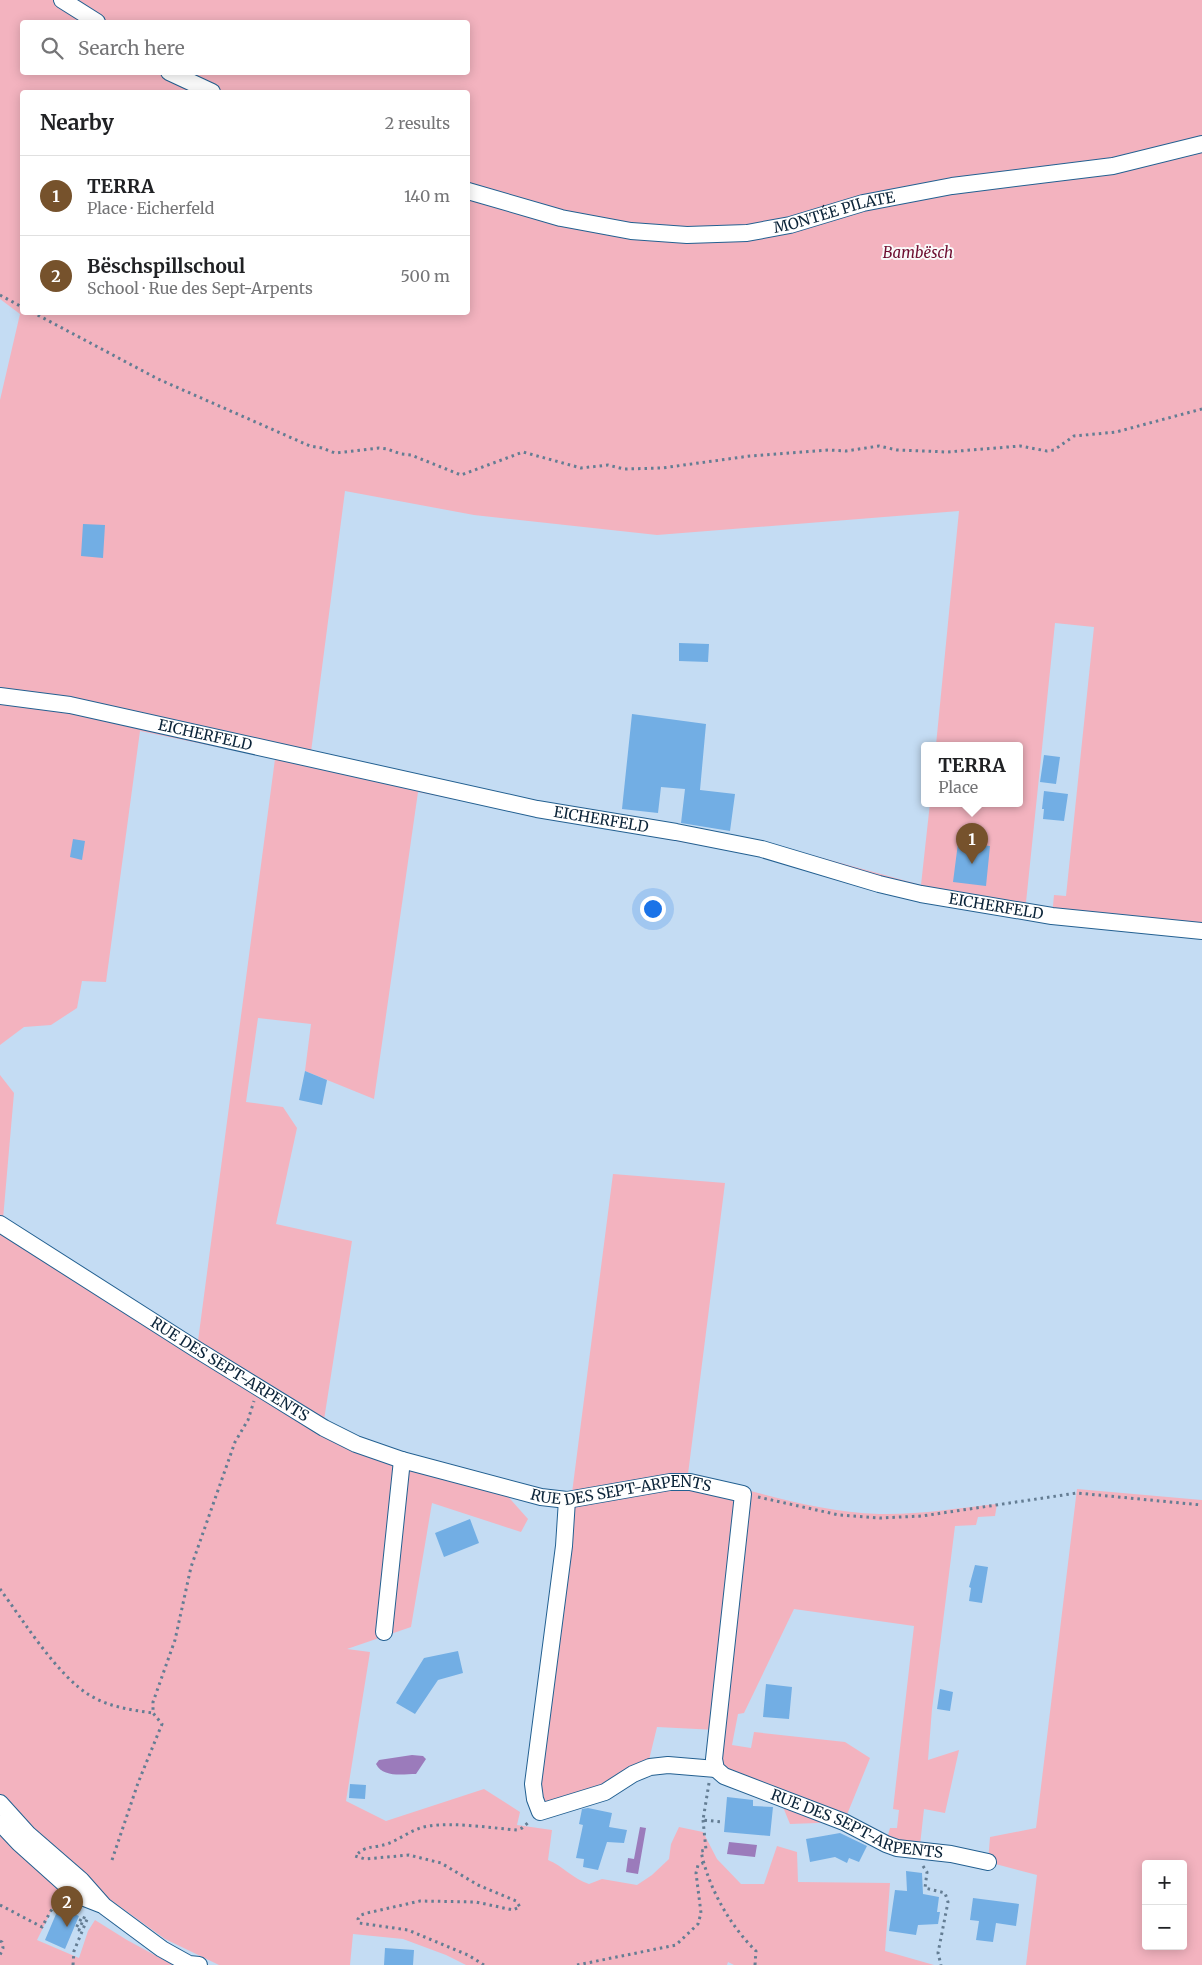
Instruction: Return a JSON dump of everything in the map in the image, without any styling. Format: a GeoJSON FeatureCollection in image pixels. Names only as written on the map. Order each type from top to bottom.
{"type":"FeatureCollection","features":[{"type":"Feature","properties":{"kind":"street"},"geometry":{"type":"LineString","coordinates":[[62,0],[94,20]]}},
{"type":"Feature","properties":{"kind":"street"},"geometry":{"type":"LineString","coordinates":[[175,75],[208,90]]}},
{"type":"Feature","properties":{"kind":"street","name":"MONTÉE PILATE"},"geometry":{"type":"LineString","coordinates":[[470,192],[561,218],[631,231],[687,235],[747,233],[790,225],[863,203],[952,186],[1113,166],[1202,144]]}},
{"type":"Feature","properties":{"kind":"street","name":"EICHERFELD"},"geometry":{"type":"LineString","coordinates":[[0,696],[70,705],[537,809],[676,832],[762,849],[879,884],[921,894],[1052,916],[1202,931]]}},
{"type":"Feature","properties":{"kind":"street","name":"RUE DES SEPT-ARPENTS"},"geometry":{"type":"LineString","coordinates":[[0,1224],[179,1339],[324,1428],[356,1444],[402,1460],[542,1497],[567,1500],[670,1482],[690,1482],[742,1494]]}},
{"type":"Feature","properties":{"kind":"street"},"geometry":{"type":"LineString","coordinates":[[384,1632],[402,1460]]}},
{"type":"Feature","properties":{"kind":"street"},"geometry":{"type":"LineString","coordinates":[[567,1500],[564,1546],[533,1784],[540,1812],[605,1792],[633,1774],[650,1767],[668,1765],[716,1769],[714,1759],[742,1494]]}},
{"type":"Feature","properties":{"kind":"street","name":"RUE DES SEPT-ARPENTS"},"geometry":{"type":"LineString","coordinates":[[716,1769],[724,1776],[844,1822],[886,1844],[988,1862]]}},
{"type":"Feature","properties":{"kind":"street"},"geometry":{"type":"LineString","coordinates":[[0,1804],[28,1834],[81,1880],[94,1907]]}},
{"type":"Feature","properties":{"kind":"street"},"geometry":{"type":"LineString","coordinates":[[0,1823],[19,1843],[77,1895],[162,1949],[189,1964],[198,1965]]}},
{"type":"Feature","properties":{"kind":"path"},"geometry":{"type":"LineString","coordinates":[[0,295],[20,306]]}},
{"type":"Feature","properties":{"kind":"path"},"geometry":{"type":"LineString","coordinates":[[38,315],[158,379],[310,446],[322,448],[335,454],[352,450],[387,449],[411,455],[461,475],[523,452],[581,468],[608,464],[624,469],[662,468],[750,456],[829,450],[846,452],[879,446],[897,450],[947,452],[1020,446],[1047,451],[1054,450],[1074,436],[1116,432],[1202,409]]}},
{"type":"Feature","properties":{"kind":"path"},"geometry":{"type":"LineString","coordinates":[[153,1714],[153,1702],[176,1640],[191,1566],[235,1442],[248,1420]]}},
{"type":"Feature","properties":{"kind":"path"},"geometry":{"type":"LineString","coordinates":[[742,1494],[839,1515],[880,1518],[939,1514],[1077,1493],[1202,1505]]}},
{"type":"Feature","properties":{"kind":"path"},"geometry":{"type":"LineString","coordinates":[[0,1589],[61,1672],[90,1696],[118,1708],[153,1714],[162,1724],[138,1783],[112,1860]]}},
{"type":"Feature","properties":{"kind":"path"},"geometry":{"type":"LineString","coordinates":[[716,1769],[708,1786],[703,1820],[706,1850],[701,1851],[703,1863],[722,1903],[742,1937],[756,1951],[754,1965]]}},
{"type":"Feature","properties":{"kind":"path"},"geometry":{"type":"LineString","coordinates":[[484,1965],[468,1955],[408,1930],[380,1925],[364,1925],[359,1923],[358,1919],[360,1915],[420,1901],[476,1902],[512,1910],[520,1907],[516,1901],[478,1885],[441,1863],[410,1855],[365,1859],[355,1856],[363,1849],[386,1844],[411,1831],[428,1826],[445,1825],[517,1830],[522,1828],[540,1812]]}},
{"type":"Feature","properties":{"kind":"path"},"geometry":{"type":"LineString","coordinates":[[703,1820],[722,1822]]}},
{"type":"Feature","properties":{"kind":"path"},"geometry":{"type":"LineString","coordinates":[[915,1850],[927,1872],[925,1888],[945,1892],[948,1902],[938,1953],[941,1965]]}},
{"type":"Feature","properties":{"kind":"path"},"geometry":{"type":"LineString","coordinates":[[577,1965],[676,1945],[698,1924],[701,1913],[696,1873],[698,1865],[703,1863]]}},
{"type":"Feature","properties":{"kind":"path"},"geometry":{"type":"LineString","coordinates":[[0,1905],[42,1927],[56,1899],[62,1894],[66,1885]]}},
{"type":"Feature","properties":{"kind":"path"},"geometry":{"type":"LineString","coordinates":[[80,1918],[76,1928],[79,1930],[94,1907]]}},
{"type":"Feature","properties":{"kind":"path"},"geometry":{"type":"LineString","coordinates":[[73,1965],[74,1951],[94,1907]]}},
{"type":"Feature","properties":{"kind":"path"},"geometry":{"type":"LineString","coordinates":[[0,1941],[3,1948],[0,1955]]}},
{"type":"Feature","properties":{"kind":"green space","name":"Bambësch"},"geometry":{"type":"Polygon","coordinates":[[[0,0],[1202,0],[1202,938],[1041,922],[920,901],[753,855],[418,792],[374,1099],[305,1071],[311,1024],[258,1018],[246,1102],[283,1107],[297,1128],[276,1224],[352,1241],[324,1420],[358,1439],[403,1454],[543,1491],[572,1493],[613,1174],[725,1183],[688,1474],[806,1505],[855,1512],[879,1514],[908,1513],[997,1504],[995,1516],[978,1517],[976,1525],[955,1526],[932,1709],[928,1760],[959,1750],[945,1813],[924,1809],[920,1845],[887,1839],[890,1828],[897,1828],[899,1810],[893,1809],[914,1626],[794,1609],[744,1713],[738,1714],[732,1745],[751,1748],[754,1732],[845,1742],[870,1758],[844,1822],[790,1824],[778,1795],[724,1776],[717,1730],[657,1727],[649,1760],[601,1786],[551,1802],[535,1799],[567,1507],[505,1493],[528,1519],[521,1532],[432,1503],[411,1627],[347,1649],[370,1652],[346,1801],[386,1821],[484,1789],[520,1812],[517,1825],[552,1830],[548,1860],[589,1884],[602,1879],[637,1885],[652,1875],[669,1859],[671,1844],[679,1827],[703,1832],[717,1859],[741,1884],[764,1884],[777,1846],[797,1852],[798,1882],[890,1883],[885,1951],[934,1965],[734,1965],[728,1962],[727,1965],[466,1965],[446,1955],[403,1939],[353,1934],[350,1965],[219,1965],[165,1939],[108,1898],[74,1865],[37,1940],[79,1958],[88,1931],[95,1920],[173,1965],[0,1965],[0,1075],[14,1093],[3,1219],[198,1341],[275,759],[140,731],[106,982],[82,981],[77,1008],[51,1025],[24,1027],[0,1045],[0,400],[20,314],[0,299],[0,0]],[[345,491],[311,752],[540,804],[764,842],[921,885],[930,807],[1023,807],[1023,742],[936,742],[959,511],[657,535],[474,515],[345,491]],[[1055,623],[1025,912],[1052,916],[1054,895],[1066,896],[1094,627],[1055,623]]]}},
{"type":"Feature","properties":{"kind":"green space"},"geometry":{"type":"Polygon","coordinates":[[[1077,1489],[1202,1500],[1202,1965],[1026,1965],[1037,1875],[988,1862],[990,1837],[1036,1828],[1077,1489]]]}},
{"type":"Feature","properties":{"kind":"shaded area"},"geometry":{"type":"Polygon","coordinates":[[[412,1755],[423,1756],[426,1759],[416,1774],[399,1775],[388,1773],[376,1764],[379,1760],[412,1755]]]}},
{"type":"Feature","properties":{"kind":"shaded area"},"geometry":{"type":"Polygon","coordinates":[[[640,1827],[646,1828],[638,1874],[626,1872],[628,1858],[634,1859],[640,1827]]]}},
{"type":"Feature","properties":{"kind":"shaded area"},"geometry":{"type":"Polygon","coordinates":[[[729,1842],[757,1845],[755,1857],[727,1854],[729,1842]]]}},
{"type":"Feature","properties":{"kind":"building"},"geometry":{"type":"Polygon","coordinates":[[[83,524],[105,525],[103,558],[81,556],[83,524]]]}},
{"type":"Feature","properties":{"kind":"building"},"geometry":{"type":"Polygon","coordinates":[[[679,643],[709,644],[708,662],[679,661],[679,643]]]}},
{"type":"Feature","properties":{"kind":"building"},"geometry":{"type":"Polygon","coordinates":[[[632,714],[706,724],[700,790],[735,794],[730,831],[681,823],[685,789],[661,787],[658,813],[622,809],[632,714]]]}},
{"type":"Feature","properties":{"kind":"building"},"geometry":{"type":"Polygon","coordinates":[[[1044,755],[1060,757],[1056,784],[1040,782],[1044,755]]]}},
{"type":"Feature","properties":{"kind":"building"},"geometry":{"type":"Polygon","coordinates":[[[1044,791],[1068,794],[1064,821],[1043,819],[1044,791]]]}},
{"type":"Feature","properties":{"kind":"building"},"geometry":{"type":"Polygon","coordinates":[[[73,839],[85,841],[82,860],[70,857],[73,839]]]}},
{"type":"Feature","properties":{"kind":"building"},"geometry":{"type":"Polygon","coordinates":[[[958,843],[990,846],[986,886],[953,882],[958,843]]]}},
{"type":"Feature","properties":{"kind":"building"},"geometry":{"type":"Polygon","coordinates":[[[305,1071],[327,1080],[322,1105],[299,1100],[305,1071]]]}},
{"type":"Feature","properties":{"kind":"building"},"geometry":{"type":"Polygon","coordinates":[[[470,1519],[479,1543],[444,1557],[435,1533],[470,1519]]]}},
{"type":"Feature","properties":{"kind":"building"},"geometry":{"type":"Polygon","coordinates":[[[975,1565],[988,1567],[982,1603],[969,1601],[971,1588],[969,1587],[975,1565]]]}},
{"type":"Feature","properties":{"kind":"building"},"geometry":{"type":"Polygon","coordinates":[[[458,1651],[463,1673],[438,1680],[415,1714],[396,1703],[424,1658],[458,1651]]]}},
{"type":"Feature","properties":{"kind":"building"},"geometry":{"type":"Polygon","coordinates":[[[766,1684],[792,1687],[789,1719],[763,1717],[766,1684]]]}},
{"type":"Feature","properties":{"kind":"building"},"geometry":{"type":"Polygon","coordinates":[[[940,1689],[953,1692],[950,1711],[937,1709],[940,1689]]]}},
{"type":"Feature","properties":{"kind":"building"},"geometry":{"type":"Polygon","coordinates":[[[350,1784],[366,1785],[365,1799],[349,1798],[350,1784]]]}},
{"type":"Feature","properties":{"kind":"building"},"geometry":{"type":"Polygon","coordinates":[[[727,1797],[753,1800],[753,1806],[773,1807],[770,1836],[724,1832],[727,1797]]]}},
{"type":"Feature","properties":{"kind":"building"},"geometry":{"type":"Polygon","coordinates":[[[588,1808],[612,1813],[609,1827],[627,1830],[624,1843],[607,1842],[598,1870],[583,1867],[584,1859],[576,1858],[583,1825],[579,1824],[582,1809],[588,1808]]]}},
{"type":"Feature","properties":{"kind":"building"},"geometry":{"type":"Polygon","coordinates":[[[840,1833],[867,1846],[859,1862],[849,1858],[847,1863],[835,1857],[810,1862],[806,1839],[840,1833]]]}},
{"type":"Feature","properties":{"kind":"building"},"geometry":{"type":"Polygon","coordinates":[[[906,1871],[922,1873],[923,1894],[939,1897],[937,1912],[940,1912],[938,1924],[918,1925],[916,1935],[889,1931],[895,1890],[907,1891],[906,1871]]]}},
{"type":"Feature","properties":{"kind":"building"},"geometry":{"type":"Polygon","coordinates":[[[973,1898],[1019,1904],[1016,1926],[996,1923],[993,1942],[976,1940],[979,1921],[970,1920],[973,1898]]]}},
{"type":"Feature","properties":{"kind":"building"},"geometry":{"type":"Polygon","coordinates":[[[59,1907],[79,1916],[65,1949],[45,1940],[59,1907]]]}},
{"type":"Feature","properties":{"kind":"building"},"geometry":{"type":"Polygon","coordinates":[[[385,1948],[414,1950],[413,1965],[384,1965],[385,1948]]]}},
{"type":"Feature","properties":{"kind":"place","name":"TERRA"},"geometry":{"type":"Point","coordinates":[972,864]}},
{"type":"Feature","properties":{"kind":"place","name":"Bëschspillschoul"},"geometry":{"type":"Point","coordinates":[67,1927]}}]}
